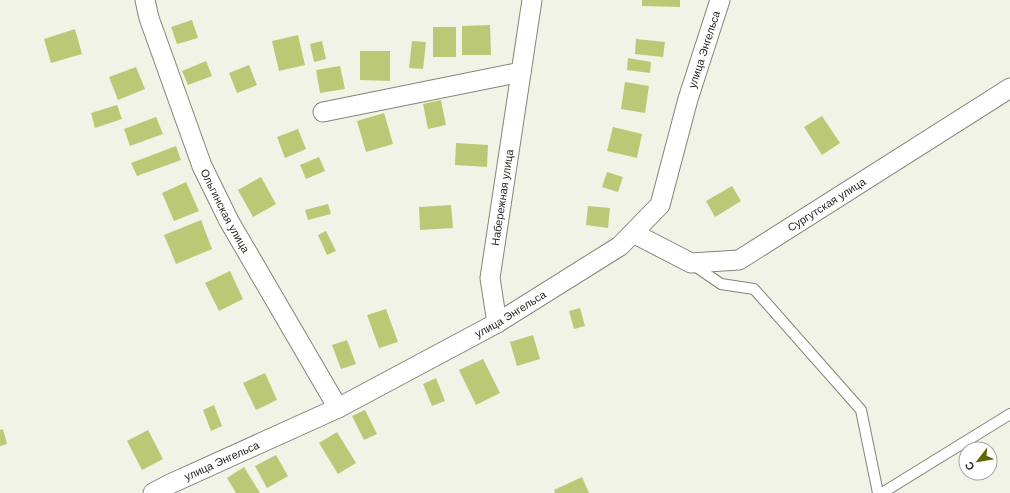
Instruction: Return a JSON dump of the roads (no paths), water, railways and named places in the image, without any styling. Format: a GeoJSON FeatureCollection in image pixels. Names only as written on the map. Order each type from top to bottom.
{"type":"FeatureCollection","features":[{"type":"Feature","properties":{"kind":"street","name":"Ольгинская улица"},"geometry":{"type":"LineString","coordinates":[[144,0],[149,18],[202,166],[229,221],[338,408]]}},
{"type":"Feature","properties":{"kind":"street","name":"Набережная улица"},"geometry":{"type":"LineString","coordinates":[[497,323],[490,278],[532,0]]}},
{"type":"Feature","properties":{"kind":"street","name":"улица Энгельса"},"geometry":{"type":"LineString","coordinates":[[153,493],[338,408],[497,323],[620,246],[660,205],[688,99],[720,0]]}},
{"type":"Feature","properties":{"kind":"street"},"geometry":{"type":"LineString","coordinates":[[323,112],[521,72]]}},
{"type":"Feature","properties":{"kind":"street","name":"Сургутская улица"},"geometry":{"type":"LineString","coordinates":[[691,263],[739,260],[1010,88]]}},
{"type":"Feature","properties":{"kind":"street"},"geometry":{"type":"LineString","coordinates":[[633,233],[691,263]]}},
{"type":"Feature","properties":{"kind":"lane"},"geometry":{"type":"LineString","coordinates":[[691,263],[721,284],[754,290],[860,410],[878,493]]}},
{"type":"Feature","properties":{"kind":"lane"},"geometry":{"type":"LineString","coordinates":[[882,493],[1010,414]]}}]}
